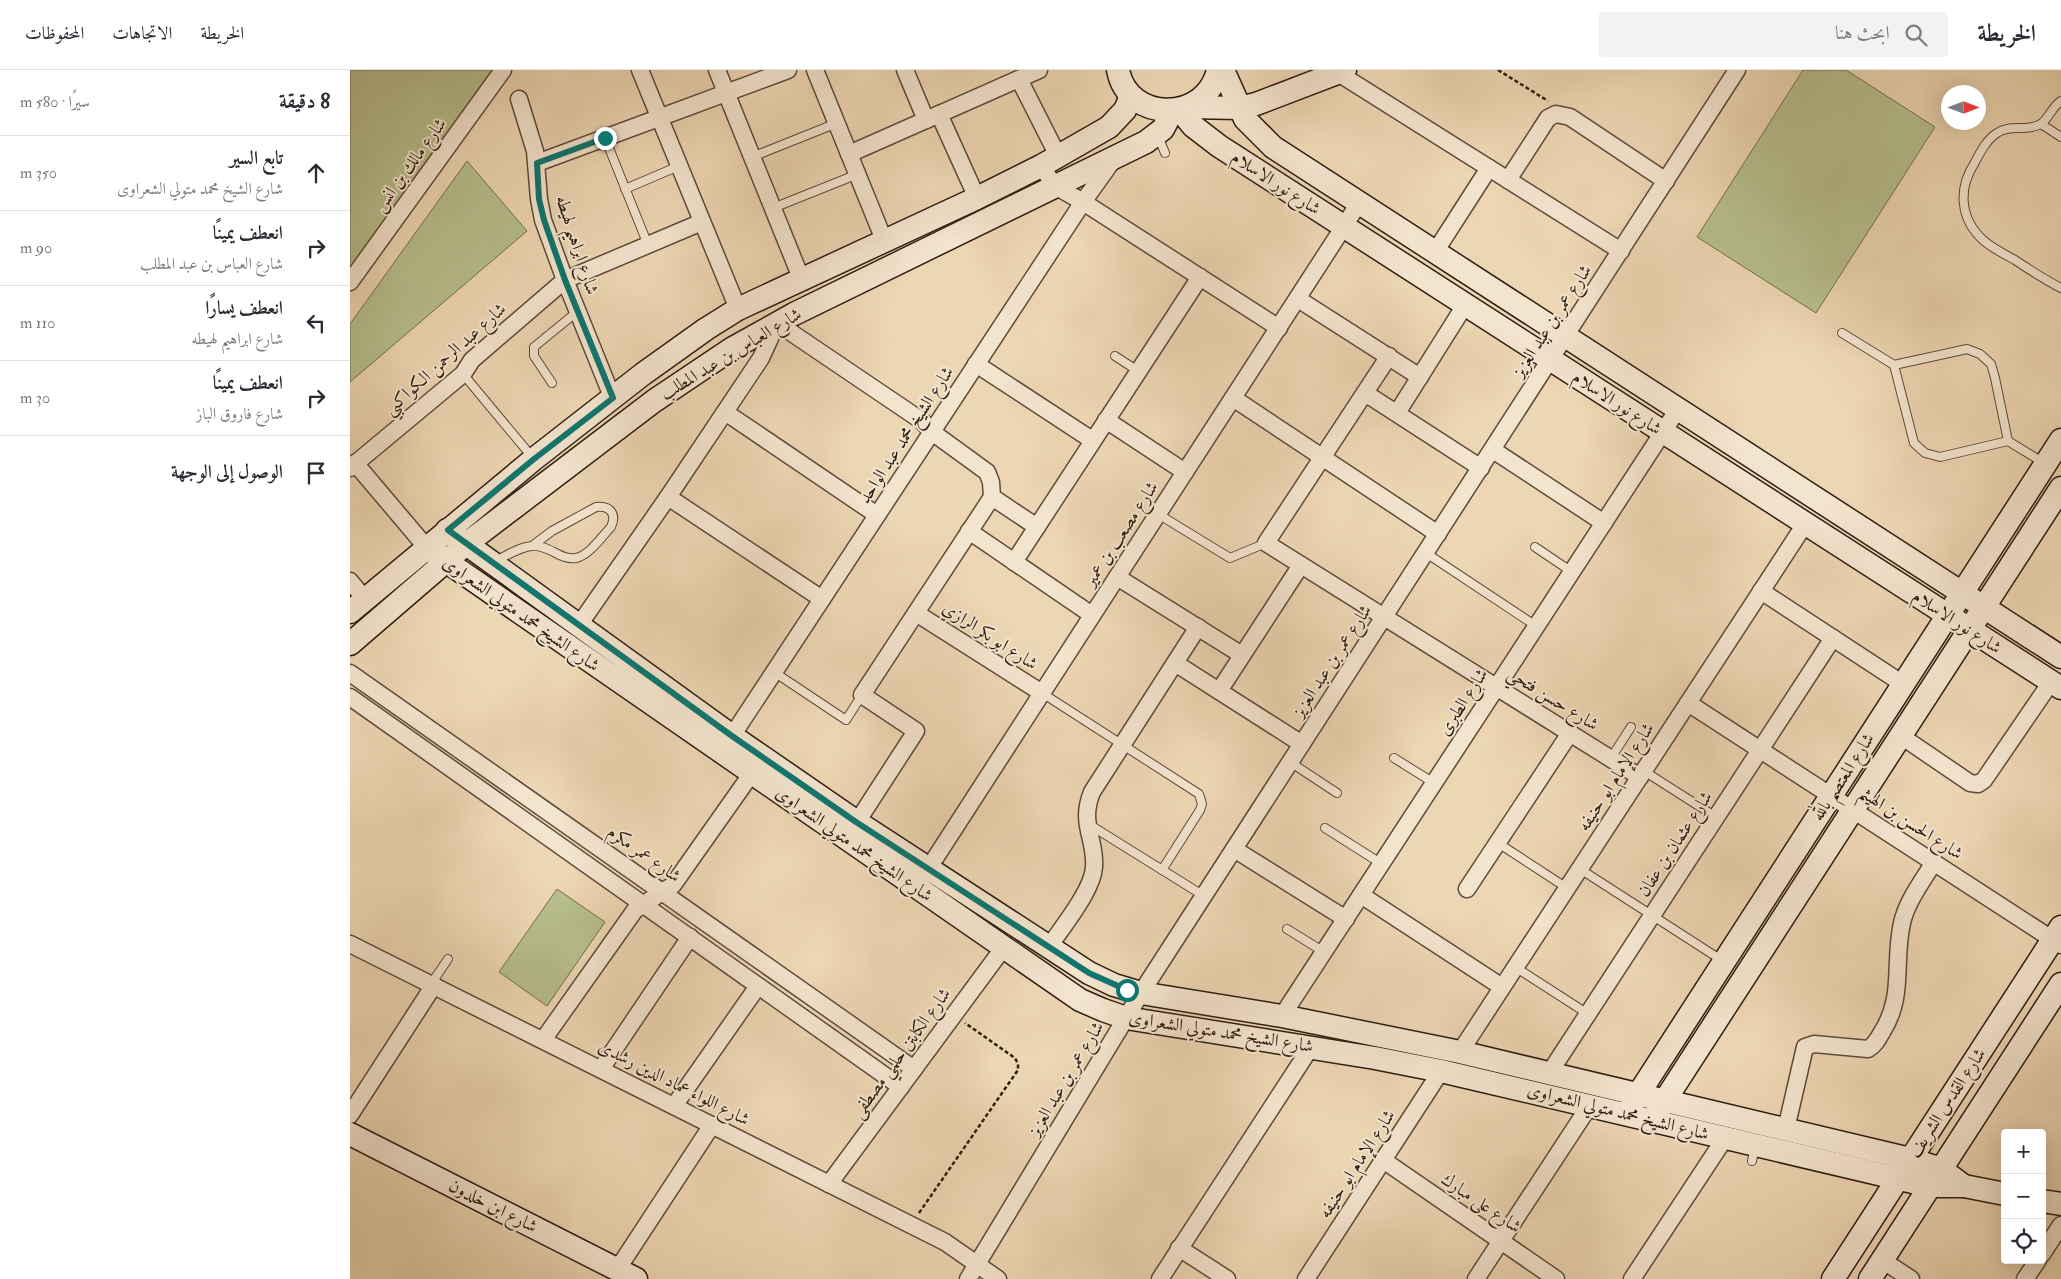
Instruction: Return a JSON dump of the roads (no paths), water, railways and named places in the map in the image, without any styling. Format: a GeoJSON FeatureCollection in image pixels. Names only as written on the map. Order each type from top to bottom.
{"type":"FeatureCollection","features":[{"type":"Feature","properties":{"kind":"street","name":"شارع مالك بن انس"},"geometry":{"type":"LineString","coordinates":[[350,282],[503,70]]}},
{"type":"Feature","properties":{"kind":"street"},"geometry":{"type":"LineString","coordinates":[[640,70],[738,309]]}},
{"type":"Feature","properties":{"kind":"street"},"geometry":{"type":"LineString","coordinates":[[717,70],[801,278]]}},
{"type":"Feature","properties":{"kind":"street"},"geometry":{"type":"LineString","coordinates":[[815,70],[884,240]]}},
{"type":"Feature","properties":{"kind":"street"},"geometry":{"type":"LineString","coordinates":[[905,70],[977,198]]}},
{"type":"Feature","properties":{"kind":"street"},"geometry":{"type":"LineString","coordinates":[[849,154],[1039,70]]}},
{"type":"Feature","properties":{"kind":"street"},"geometry":{"type":"LineString","coordinates":[[1100,70],[1124,84],[1150,108],[1180,109],[1240,108],[1256,104],[1342,71],[1489,168],[1621,251]]}},
{"type":"Feature","properties":{"kind":"street"},"geometry":{"type":"LineString","coordinates":[[1180,109],[1206,93],[1218,70]]}},
{"type":"Feature","properties":{"kind":"street","name":"شارع نور الاسلام"},"geometry":{"type":"LineString","coordinates":[[1223,70],[1245,119],[1273,147],[2061,657]]}},
{"type":"Feature","properties":{"kind":"street","name":"شارع عمر بن عبد العزيز"},"geometry":{"type":"LineString","coordinates":[[968,1279],[1141,993],[1737,70]]}},
{"type":"Feature","properties":{"kind":"street"},"geometry":{"type":"LineString","coordinates":[[537,163],[785,71]]}},
{"type":"Feature","properties":{"kind":"street"},"geometry":{"type":"LineString","coordinates":[[1019,79],[1049,161],[1055,186],[1279,328]]}},
{"type":"Feature","properties":{"kind":"street","name":"شارع العباس بن عبد المطلب"},"geometry":{"type":"LineString","coordinates":[[358,606],[534,459],[674,351],[738,309],[801,278],[977,198],[1049,161],[1109,127],[1125,110],[1124,84]]}},
{"type":"Feature","properties":{"kind":"street","name":"شارع ابراهيم لهيطه"},"geometry":{"type":"LineString","coordinates":[[519,99],[532,139],[537,163],[539,199],[544,220],[565,280],[613,398]]}},
{"type":"Feature","properties":{"kind":"street","name":"شارع العباس بن عبد المطلب"},"geometry":{"type":"LineString","coordinates":[[350,644],[466,544],[654,400],[733,348],[776,323],[1055,186],[1114,158],[1161,144],[1167,123],[1180,109]]}},
{"type":"Feature","properties":{"kind":"street","name":"شارع نور الاسلام"},"geometry":{"type":"LineString","coordinates":[[1180,109],[1193,126],[1210,140],[2056,685]]}},
{"type":"Feature","properties":{"kind":"street"},"geometry":{"type":"LineString","coordinates":[[1508,180],[1548,118],[1556,114],[1570,117],[1666,181]]}},
{"type":"Feature","properties":{"kind":"street","name":"شارع الشيخ محمد عبد الواحد"},"geometry":{"type":"LineString","coordinates":[[732,736],[1083,202],[1114,158]]}},
{"type":"Feature","properties":{"kind":"street"},"geometry":{"type":"LineString","coordinates":[[1435,252],[1489,168]]}},
{"type":"Feature","properties":{"kind":"street","name":"شارع مصعب بن عمير"},"geometry":{"type":"LineString","coordinates":[[922,878],[1359,203]]}},
{"type":"Feature","properties":{"kind":"street","name":"شارع عبد الرحمن الكواكبي"},"geometry":{"type":"LineString","coordinates":[[352,466],[464,374],[472,360],[565,280],[702,222]]}},
{"type":"Feature","properties":{"kind":"street"},"geometry":{"type":"LineString","coordinates":[[1014,562],[1200,277]]}},
{"type":"Feature","properties":{"kind":"street"},"geometry":{"type":"LineString","coordinates":[[1298,298],[1420,377]]}},
{"type":"Feature","properties":{"kind":"street"},"geometry":{"type":"LineString","coordinates":[[1397,413],[1466,305]]}},
{"type":"Feature","properties":{"kind":"street"},"geometry":{"type":"LineString","coordinates":[[579,624],[668,497],[761,358],[776,323],[922,420],[932,432],[987,472],[991,482],[992,497],[862,695],[916,731],[856,822]]}},
{"type":"Feature","properties":{"kind":"street"},"geometry":{"type":"LineString","coordinates":[[1266,543],[1389,356]]}},
{"type":"Feature","properties":{"kind":"street"},"geometry":{"type":"LineString","coordinates":[[976,364],[1092,440]]}},
{"type":"Feature","properties":{"kind":"street"},"geometry":{"type":"LineString","coordinates":[[1365,393],[1481,468]]}},
{"type":"Feature","properties":{"kind":"street"},"geometry":{"type":"LineString","coordinates":[[1233,398],[1438,534]]}},
{"type":"Feature","properties":{"kind":"street","name":"شارع الطبرى"},"geometry":{"type":"LineString","coordinates":[[1282,1016],[1678,409]]}},
{"type":"Feature","properties":{"kind":"street"},"geometry":{"type":"LineString","coordinates":[[725,412],[877,515]]}},
{"type":"Feature","properties":{"kind":"street"},"geometry":{"type":"LineString","coordinates":[[1106,420],[1185,472]]}},
{"type":"Feature","properties":{"kind":"street","name":"شارع المعتصم بالله"},"geometry":{"type":"LineString","coordinates":[[1626,1114],[2061,440]]}},
{"type":"Feature","properties":{"kind":"street"},"geometry":{"type":"LineString","coordinates":[[1493,450],[1604,522]]}},
{"type":"Feature","properties":{"kind":"street"},"geometry":{"type":"LineString","coordinates":[[352,466],[426,548]]}},
{"type":"Feature","properties":{"kind":"street","name":"شارع المعتصم بالله"},"geometry":{"type":"LineString","coordinates":[[1652,1120],[2061,488]]}},
{"type":"Feature","properties":{"kind":"street"},"geometry":{"type":"LineString","coordinates":[[668,497],[822,599]]}},
{"type":"Feature","properties":{"kind":"street"},"geometry":{"type":"LineString","coordinates":[[992,497],[1037,527]]}},
{"type":"Feature","properties":{"kind":"street","name":"شارع الإمام ابو حنيفه"},"geometry":{"type":"LineString","coordinates":[[1460,1052],[1805,524]]}},
{"type":"Feature","properties":{"kind":"street","name":"شارع الشيخ محمد متولي الشعراوى"},"geometry":{"type":"LineString","coordinates":[[448,530],[732,736],[856,822],[1004,947],[1080,1000],[1126,1018],[1311,1047],[1442,1071],[1725,1138],[1754,1153],[1897,1179],[1935,1177]]}},
{"type":"Feature","properties":{"kind":"street"},"geometry":{"type":"LineString","coordinates":[[969,531],[1092,616]]}},
{"type":"Feature","properties":{"kind":"street","name":"شارع حسن فتحي"},"geometry":{"type":"LineString","coordinates":[[1266,543],[1610,758],[1642,774]]}},
{"type":"Feature","properties":{"kind":"street","name":"شارع الشيخ محمد متولي الشعراوى"},"geometry":{"type":"LineString","coordinates":[[426,548],[752,773],[922,878],[1049,947],[1102,980],[1141,993],[1282,1016],[1550,1072],[1910,1159],[1935,1177],[1964,1186],[2001,1193]]}},
{"type":"Feature","properties":{"kind":"street"},"geometry":{"type":"LineString","coordinates":[[1220,691],[1300,565]]}},
{"type":"Feature","properties":{"kind":"street"},"geometry":{"type":"LineString","coordinates":[[1117,577],[1242,655]]}},
{"type":"Feature","properties":{"kind":"street"},"geometry":{"type":"LineString","coordinates":[[350,581],[358,606]]}},
{"type":"Feature","properties":{"kind":"street"},"geometry":{"type":"LineString","coordinates":[[1761,591],[1903,684]]}},
{"type":"Feature","properties":{"kind":"street","name":"شارع ابو بكر الرازي"},"geometry":{"type":"LineString","coordinates":[[916,613],[1042,693]]}},
{"type":"Feature","properties":{"kind":"street"},"geometry":{"type":"LineString","coordinates":[[1049,947],[1091,882],[1094,858],[1086,823],[1087,807],[1092,792],[1198,627]]}},
{"type":"Feature","properties":{"kind":"street","name":"شارع عثمان بن عفان"},"geometry":{"type":"LineString","coordinates":[[1550,1072],[1832,638]]}},
{"type":"Feature","properties":{"kind":"street"},"geometry":{"type":"LineString","coordinates":[[1175,663],[1302,744]]}},
{"type":"Feature","properties":{"kind":"street","name":"شارع عمر مكرم"},"geometry":{"type":"LineString","coordinates":[[350,673],[914,1069]]}},
{"type":"Feature","properties":{"kind":"street"},"geometry":{"type":"LineString","coordinates":[[1901,736],[1970,783],[1981,783],[2056,685]]}},
{"type":"Feature","properties":{"kind":"street"},"geometry":{"type":"LineString","coordinates":[[350,697],[901,1087]]}},
{"type":"Feature","properties":{"kind":"street","name":"شارع الحسن بن الهيثم"},"geometry":{"type":"LineString","coordinates":[[1688,703],[1934,862],[2058,937]]}},
{"type":"Feature","properties":{"kind":"street"},"geometry":{"type":"LineString","coordinates":[[1467,889],[1570,733]]}},
{"type":"Feature","properties":{"kind":"street"},"geometry":{"type":"LineString","coordinates":[[544,1040],[635,910],[673,885],[752,773]]}},
{"type":"Feature","properties":{"kind":"street"},"geometry":{"type":"LineString","coordinates":[[1234,849],[1346,919]]}},
{"type":"Feature","properties":{"kind":"street"},"geometry":{"type":"LineString","coordinates":[[1786,1129],[1805,1048],[1814,1044],[1868,1049],[1874,1045],[1886,1026],[1896,997],[1898,946],[1902,922],[1908,905],[1934,862]]}},
{"type":"Feature","properties":{"kind":"street"},"geometry":{"type":"LineString","coordinates":[[1362,895],[1502,987]]}},
{"type":"Feature","properties":{"kind":"street","name":"شارع القدس الشريف"},"geometry":{"type":"LineString","coordinates":[[1832,1279],[2058,937]]}},
{"type":"Feature","properties":{"kind":"street"},"geometry":{"type":"LineString","coordinates":[[600,1069],[690,938]]}},
{"type":"Feature","properties":{"kind":"street","name":"شارع اللواء عماد الدين رشدى"},"geometry":{"type":"LineString","coordinates":[[350,944],[911,1224],[945,1242],[998,1279]]}},
{"type":"Feature","properties":{"kind":"street","name":"شارع الكابتن حلمي مصطفى"},"geometry":{"type":"LineString","coordinates":[[830,1184],[1004,947]]}},
{"type":"Feature","properties":{"kind":"street","name":"شارع القدس الشريف"},"geometry":{"type":"LineString","coordinates":[[1870,1279],[2061,984]]}},
{"type":"Feature","properties":{"kind":"street"},"geometry":{"type":"LineString","coordinates":[[350,1114],[432,985]]}},
{"type":"Feature","properties":{"kind":"street"},"geometry":{"type":"LineString","coordinates":[[674,1106],[758,986]]}},
{"type":"Feature","properties":{"kind":"street"},"geometry":{"type":"LineString","coordinates":[[1160,1279],[1311,1047]]}},
{"type":"Feature","properties":{"kind":"street","name":"شارع الإمام ابو حنيفه"},"geometry":{"type":"LineString","coordinates":[[1306,1279],[1442,1071]]}},
{"type":"Feature","properties":{"kind":"street"},"geometry":{"type":"LineString","coordinates":[[1476,1279],[1590,1105]]}},
{"type":"Feature","properties":{"kind":"street"},"geometry":{"type":"LineString","coordinates":[[627,1274],[712,1125]]}},
{"type":"Feature","properties":{"kind":"street","name":"شارع ابن خلدون"},"geometry":{"type":"LineString","coordinates":[[350,1134],[627,1274]]}},
{"type":"Feature","properties":{"kind":"street"},"geometry":{"type":"LineString","coordinates":[[1632,1279],[1725,1138]]}},
{"type":"Feature","properties":{"kind":"street","name":"شارع على مبارك"},"geometry":{"type":"LineString","coordinates":[[1383,1160],[1556,1279]]}},
{"type":"Feature","properties":{"kind":"street"},"geometry":{"type":"LineString","coordinates":[[2046,1202],[2061,1204]]}},
{"type":"Feature","properties":{"kind":"street"},"geometry":{"type":"LineString","coordinates":[[2046,1248],[2061,1226]]}},
{"type":"Feature","properties":{"kind":"street"},"geometry":{"type":"LineString","coordinates":[[1180,1248],[1226,1279]]}},
{"type":"Feature","properties":{"kind":"street"},"geometry":{"type":"LineString","coordinates":[[1882,1260],[1911,1279]]}},
{"type":"Feature","properties":{"kind":"street"},"geometry":{"type":"LineString","coordinates":[[2025,1279],[2035,1264]]}},
{"type":"Feature","properties":{"kind":"lane"},"geometry":{"type":"LineString","coordinates":[[2061,101],[2041,124],[2029,128],[2006,129],[1996,133],[1988,141],[1972,167],[1965,182],[1962,198],[1965,214],[1972,229],[1984,241],[2061,288]]}},
{"type":"Feature","properties":{"kind":"lane"},"geometry":{"type":"LineString","coordinates":[[752,158],[837,123]]}},
{"type":"Feature","properties":{"kind":"lane"},"geometry":{"type":"LineString","coordinates":[[2041,124],[2061,137]]}},
{"type":"Feature","properties":{"kind":"lane"},"geometry":{"type":"LineString","coordinates":[[605,138],[648,245]]}},
{"type":"Feature","properties":{"kind":"lane"},"geometry":{"type":"LineString","coordinates":[[625,189],[680,166]]}},
{"type":"Feature","properties":{"kind":"lane"},"geometry":{"type":"LineString","coordinates":[[773,208],[858,174]]}},
{"type":"Feature","properties":{"kind":"lane"},"geometry":{"type":"LineString","coordinates":[[552,383],[534,356],[534,347],[578,311]]}},
{"type":"Feature","properties":{"kind":"lane"},"geometry":{"type":"LineString","coordinates":[[1842,333],[1894,365],[1967,349],[1980,354],[1991,364],[2008,441]]}},
{"type":"Feature","properties":{"kind":"lane"},"geometry":{"type":"LineString","coordinates":[[1115,356],[1138,371]]}},
{"type":"Feature","properties":{"kind":"lane"},"geometry":{"type":"LineString","coordinates":[[1894,365],[1914,443],[1925,453],[1940,457],[2008,441],[2046,464]]}},
{"type":"Feature","properties":{"kind":"lane"},"geometry":{"type":"LineString","coordinates":[[464,374],[534,459]]}},
{"type":"Feature","properties":{"kind":"lane"},"geometry":{"type":"LineString","coordinates":[[492,563],[523,548],[532,546],[550,549],[567,558],[582,556],[611,527],[614,521],[613,514],[603,506],[596,508],[552,531],[532,546]]}},
{"type":"Feature","properties":{"kind":"lane"},"geometry":{"type":"LineString","coordinates":[[1158,514],[1230,558],[1266,543]]}},
{"type":"Feature","properties":{"kind":"lane"},"geometry":{"type":"LineString","coordinates":[[1535,547],[1572,572]]}},
{"type":"Feature","properties":{"kind":"lane"},"geometry":{"type":"LineString","coordinates":[[1426,553],[1536,626]]}},
{"type":"Feature","properties":{"kind":"lane"},"geometry":{"type":"LineString","coordinates":[[774,672],[846,720],[862,695]]}},
{"type":"Feature","properties":{"kind":"lane"},"geometry":{"type":"LineString","coordinates":[[1042,693],[1196,791],[1202,804],[1200,810],[1162,870]]}},
{"type":"Feature","properties":{"kind":"lane"},"geometry":{"type":"LineString","coordinates":[[1610,758],[1631,727]]}},
{"type":"Feature","properties":{"kind":"lane"},"geometry":{"type":"LineString","coordinates":[[1394,758],[1434,783]]}},
{"type":"Feature","properties":{"kind":"lane"},"geometry":{"type":"LineString","coordinates":[[1290,762],[1337,793]]}},
{"type":"Feature","properties":{"kind":"lane"},"geometry":{"type":"LineString","coordinates":[[1642,774],[1716,817]]}},
{"type":"Feature","properties":{"kind":"lane"},"geometry":{"type":"LineString","coordinates":[[1086,823],[1204,896]]}},
{"type":"Feature","properties":{"kind":"lane"},"geometry":{"type":"LineString","coordinates":[[1324,828],[1382,864]]}},
{"type":"Feature","properties":{"kind":"lane"},"geometry":{"type":"LineString","coordinates":[[1498,843],[1567,888]]}},
{"type":"Feature","properties":{"kind":"lane"},"geometry":{"type":"LineString","coordinates":[[1580,869],[1724,962]]}},
{"type":"Feature","properties":{"kind":"lane"},"geometry":{"type":"LineString","coordinates":[[1287,929],[1324,952]]}},
{"type":"Feature","properties":{"kind":"lane"},"geometry":{"type":"LineString","coordinates":[[432,985],[448,960]]}},
{"type":"Feature","properties":{"kind":"lane"},"geometry":{"type":"LineString","coordinates":[[1515,967],[1588,1014]]}}]}
